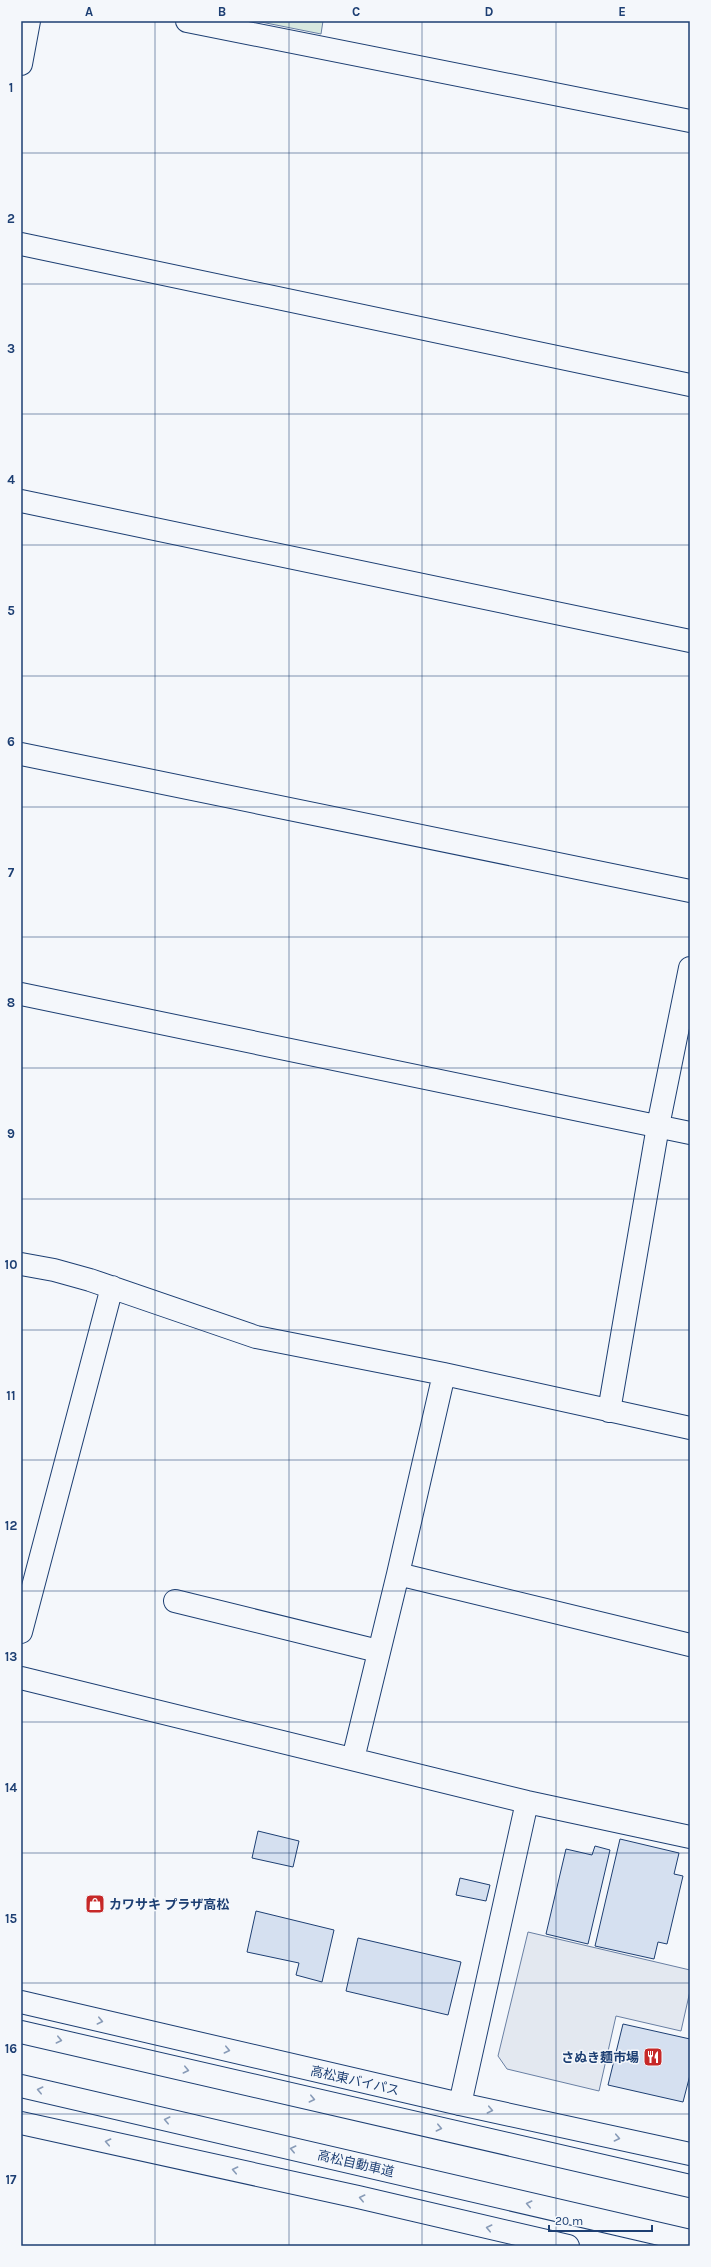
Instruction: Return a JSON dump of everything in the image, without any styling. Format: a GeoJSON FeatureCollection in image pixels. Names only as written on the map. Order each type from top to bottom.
{"type":"FeatureCollection","features":[{"type":"Feature","properties":{"kind":"main road"},"geometry":{"type":"LineString","coordinates":[[21,64],[29,21]]}},
{"type":"Feature","properties":{"kind":"main road"},"geometry":{"type":"LineString","coordinates":[[188,21],[690,121]]}},
{"type":"Feature","properties":{"kind":"main road"},"geometry":{"type":"LineString","coordinates":[[21,244],[690,385]]}},
{"type":"Feature","properties":{"kind":"main road"},"geometry":{"type":"LineString","coordinates":[[21,501],[690,641]]}},
{"type":"Feature","properties":{"kind":"main road"},"geometry":{"type":"LineString","coordinates":[[21,754],[690,891]]}},
{"type":"Feature","properties":{"kind":"main road"},"geometry":{"type":"LineString","coordinates":[[609,1411],[658,1126],[690,968]]}},
{"type":"Feature","properties":{"kind":"main road"},"geometry":{"type":"LineString","coordinates":[[21,994],[690,1133]]}},
{"type":"Feature","properties":{"kind":"main road"},"geometry":{"type":"LineString","coordinates":[[21,1264],[54,1270],[112,1287],[256,1337],[444,1374],[690,1428]]}},
{"type":"Feature","properties":{"kind":"main road"},"geometry":{"type":"LineString","coordinates":[[21,1632],[112,1287]]}},
{"type":"Feature","properties":{"kind":"main road"},"geometry":{"type":"LineString","coordinates":[[353,1759],[378,1651],[398,1574],[444,1374]]}},
{"type":"Feature","properties":{"kind":"main road"},"geometry":{"type":"LineString","coordinates":[[398,1574],[690,1645]]}},
{"type":"Feature","properties":{"kind":"main road"},"geometry":{"type":"LineString","coordinates":[[175,1601],[378,1651]]}},
{"type":"Feature","properties":{"kind":"main road"},"geometry":{"type":"LineString","coordinates":[[21,1678],[527,1802],[690,1837]]}},
{"type":"Feature","properties":{"kind":"main road"},"geometry":{"type":"LineString","coordinates":[[460,2104],[527,1802]]}},
{"type":"Feature","properties":{"kind":"main road","name":"高松東バイパス"},"geometry":{"type":"LineString","coordinates":[[21,2002],[460,2104],[690,2154]]}},
{"type":"Feature","properties":{"kind":"main road"},"geometry":{"type":"LineString","coordinates":[[21,2032],[690,2186]]}},
{"type":"Feature","properties":{"kind":"main road","name":"高松自動車道"},"geometry":{"type":"LineString","coordinates":[[21,2086],[690,2241]]}},
{"type":"Feature","properties":{"kind":"main road"},"geometry":{"type":"LineString","coordinates":[[21,2123],[529,2242],[568,2246]]}},
{"type":"Feature","properties":{"kind":"shaded area"},"geometry":{"type":"Polygon","coordinates":[[[256,21],[323,21],[321,34],[256,21]]]}},
{"type":"Feature","properties":{"kind":"shaded area"},"geometry":{"type":"Polygon","coordinates":[[[528,1932],[690,1970],[690,1991],[681,2031],[616,2016],[599,2091],[507,2069],[498,2056],[528,1932]]]}},
{"type":"Feature","properties":{"kind":"building"},"geometry":{"type":"Polygon","coordinates":[[[258,1831],[299,1841],[293,1867],[252,1858],[258,1831]]]}},
{"type":"Feature","properties":{"kind":"building"},"geometry":{"type":"Polygon","coordinates":[[[620,1839],[679,1853],[674,1874],[683,1876],[667,1944],[658,1942],[654,1959],[595,1946],[620,1839]]]}},
{"type":"Feature","properties":{"kind":"building"},"geometry":{"type":"Polygon","coordinates":[[[595,1846],[610,1850],[588,1944],[546,1934],[566,1849],[592,1855],[595,1846]]]}},
{"type":"Feature","properties":{"kind":"building"},"geometry":{"type":"Polygon","coordinates":[[[460,1878],[490,1885],[486,1901],[456,1895],[460,1878]]]}},
{"type":"Feature","properties":{"kind":"building"},"geometry":{"type":"Polygon","coordinates":[[[256,1911],[334,1930],[322,1982],[296,1975],[299,1963],[247,1952],[256,1911]]]}},
{"type":"Feature","properties":{"kind":"building"},"geometry":{"type":"Polygon","coordinates":[[[358,1938],[461,1962],[448,2015],[346,1991],[358,1938]]]}},
{"type":"Feature","properties":{"kind":"building","name":"さぬき麺市場"},"geometry":{"type":"Polygon","coordinates":[[[623,2024],[690,2039],[690,2075],[683,2102],[608,2085],[623,2024]]]}},
{"type":"Feature","properties":{"kind":"place","name":"カワサキ プラザ高松"},"geometry":{"type":"Point","coordinates":[95,1904]}},
{"type":"Feature","properties":{"kind":"place","name":"さぬき麺市場"},"geometry":{"type":"Point","coordinates":[653,2057]}}]}
